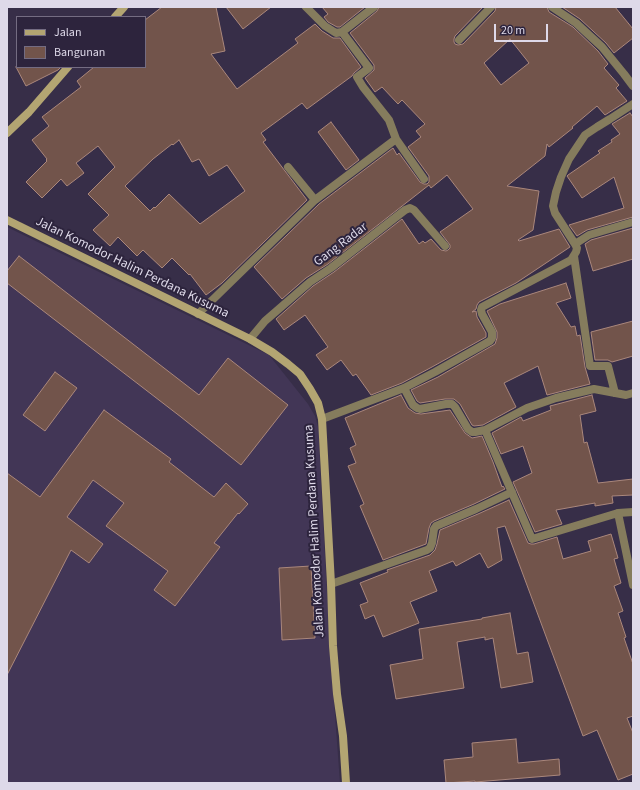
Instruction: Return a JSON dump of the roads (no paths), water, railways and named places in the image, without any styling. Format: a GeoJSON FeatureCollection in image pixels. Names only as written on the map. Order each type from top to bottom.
{"type":"FeatureCollection","features":[{"type":"Feature","properties":{"kind":"street"},"geometry":{"type":"LineString","coordinates":[[116,16],[124,7]]}},
{"type":"Feature","properties":{"kind":"street"},"geometry":{"type":"LineString","coordinates":[[306,7],[336,34],[342,32],[374,7]]}},
{"type":"Feature","properties":{"kind":"street"},"geometry":{"type":"LineString","coordinates":[[459,40],[491,7]]}},
{"type":"Feature","properties":{"kind":"street"},"geometry":{"type":"LineString","coordinates":[[552,7],[576,23],[602,47],[633,86]]}},
{"type":"Feature","properties":{"kind":"street"},"geometry":{"type":"LineString","coordinates":[[342,32],[369,68],[357,76],[363,87],[389,120],[396,139],[424,178]]}},
{"type":"Feature","properties":{"kind":"street"},"geometry":{"type":"LineString","coordinates":[[7,133],[29,112],[67,68]]}},
{"type":"Feature","properties":{"kind":"street"},"geometry":{"type":"LineString","coordinates":[[322,419],[404,388],[490,341],[492,338],[492,332],[482,314],[482,307],[571,260],[574,256],[577,248],[554,212],[553,206],[561,177],[569,159],[585,135],[631,106],[633,115]]}},
{"type":"Feature","properties":{"kind":"street"},"geometry":{"type":"LineString","coordinates":[[198,314],[315,200],[396,139]]}},
{"type":"Feature","properties":{"kind":"street"},"geometry":{"type":"LineString","coordinates":[[288,167],[315,200]]}},
{"type":"Feature","properties":{"kind":"street","name":"Gang Radar"},"geometry":{"type":"LineString","coordinates":[[250,339],[265,321],[310,282],[331,268],[410,208],[414,210],[445,246]]}},
{"type":"Feature","properties":{"kind":"street","name":"Jalan Komodor Halim Perdana Kusuma"},"geometry":{"type":"LineString","coordinates":[[7,220],[250,339],[272,352],[288,364],[300,374],[310,389],[318,403],[322,419],[333,646],[337,694],[343,736],[346,783]]}},
{"type":"Feature","properties":{"kind":"street"},"geometry":{"type":"LineString","coordinates":[[575,244],[589,235],[633,222]]}},
{"type":"Feature","properties":{"kind":"street"},"geometry":{"type":"LineString","coordinates":[[574,256],[590,366],[608,366],[615,393]]}},
{"type":"Feature","properties":{"kind":"street"},"geometry":{"type":"LineString","coordinates":[[404,388],[413,405],[417,408],[420,409],[452,404],[468,429],[472,432],[485,430],[527,408],[556,398],[594,389],[626,395],[633,393]]}},
{"type":"Feature","properties":{"kind":"street"},"geometry":{"type":"LineString","coordinates":[[485,430],[532,539],[618,513],[633,512]]}},
{"type":"Feature","properties":{"kind":"street"},"geometry":{"type":"LineString","coordinates":[[331,584],[427,550],[430,548],[432,543],[434,529],[436,526],[512,492]]}},
{"type":"Feature","properties":{"kind":"street"},"geometry":{"type":"LineString","coordinates":[[618,513],[633,585]]}}]}
